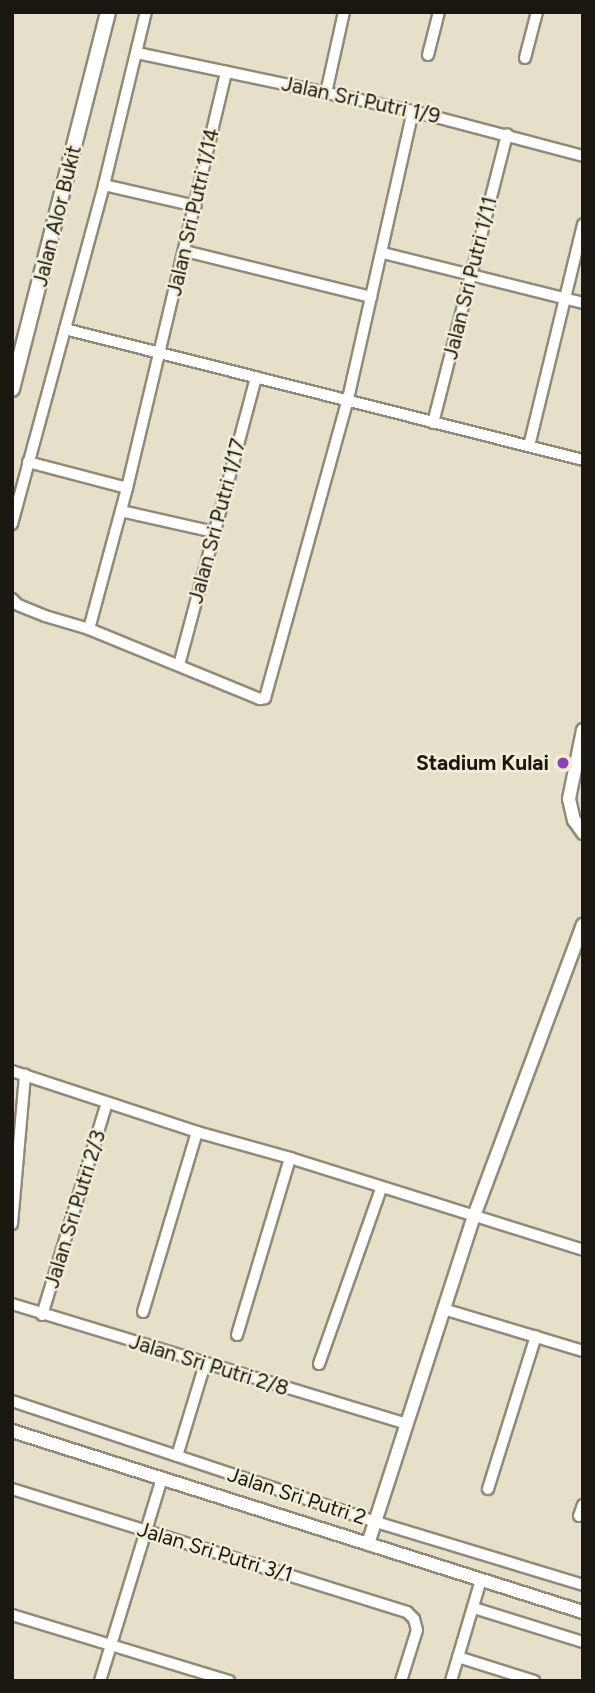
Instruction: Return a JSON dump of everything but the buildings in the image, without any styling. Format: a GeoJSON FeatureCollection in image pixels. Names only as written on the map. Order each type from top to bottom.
{"type":"FeatureCollection","features":[{"type":"Feature","properties":{"kind":"main road","name":"Jalan Alor Bukit"},"geometry":{"type":"LineString","coordinates":[[12,389],[110,12]]}},
{"type":"Feature","properties":{"kind":"street"},"geometry":{"type":"LineString","coordinates":[[12,524],[104,185],[146,12]]}},
{"type":"Feature","properties":{"kind":"street"},"geometry":{"type":"LineString","coordinates":[[326,93],[344,12]]}},
{"type":"Feature","properties":{"kind":"street"},"geometry":{"type":"LineString","coordinates":[[428,55],[439,12]]}},
{"type":"Feature","properties":{"kind":"street"},"geometry":{"type":"LineString","coordinates":[[525,58],[537,12]]}},
{"type":"Feature","properties":{"kind":"street","name":"Jalan Sri Putri 1/9"},"geometry":{"type":"LineString","coordinates":[[137,53],[413,111],[583,156]]}},
{"type":"Feature","properties":{"kind":"street","name":"Jalan Sri Putri 1/14"},"geometry":{"type":"LineString","coordinates":[[89,629],[127,488],[226,72]]}},
{"type":"Feature","properties":{"kind":"street"},"geometry":{"type":"LineString","coordinates":[[12,599],[18,605],[45,616],[89,629],[260,699],[265,698],[348,399],[413,111]]}},
{"type":"Feature","properties":{"kind":"street","name":"Jalan Sri Putri 1/11"},"geometry":{"type":"LineString","coordinates":[[433,423],[507,134]]}},
{"type":"Feature","properties":{"kind":"street"},"geometry":{"type":"LineString","coordinates":[[104,185],[196,206]]}},
{"type":"Feature","properties":{"kind":"street"},"geometry":{"type":"LineString","coordinates":[[529,446],[583,225]]}},
{"type":"Feature","properties":{"kind":"street"},"geometry":{"type":"LineString","coordinates":[[185,251],[371,297]]}},
{"type":"Feature","properties":{"kind":"street"},"geometry":{"type":"LineString","coordinates":[[383,253],[583,303]]}},
{"type":"Feature","properties":{"kind":"street"},"geometry":{"type":"LineString","coordinates":[[65,329],[583,460]]}},
{"type":"Feature","properties":{"kind":"street","name":"Jalan Sri Putri 1/17"},"geometry":{"type":"LineString","coordinates":[[179,665],[257,377]]}},
{"type":"Feature","properties":{"kind":"street"},"geometry":{"type":"LineString","coordinates":[[28,462],[127,488]]}},
{"type":"Feature","properties":{"kind":"street"},"geometry":{"type":"LineString","coordinates":[[121,511],[214,532]]}},
{"type":"Feature","properties":{"kind":"street"},"geometry":{"type":"LineString","coordinates":[[583,730],[569,799],[574,820],[583,833]]}},
{"type":"Feature","properties":{"kind":"street"},"geometry":{"type":"LineString","coordinates":[[368,1544],[474,1216],[583,925]]}},
{"type":"Feature","properties":{"kind":"street"},"geometry":{"type":"LineString","coordinates":[[12,1070],[197,1132],[290,1157],[381,1189],[583,1250]]}},
{"type":"Feature","properties":{"kind":"street"},"geometry":{"type":"LineString","coordinates":[[12,1224],[25,1075]]}},
{"type":"Feature","properties":{"kind":"street","name":"Jalan Sri Putri 2/3"},"geometry":{"type":"LineString","coordinates":[[42,1315],[107,1103]]}},
{"type":"Feature","properties":{"kind":"street"},"geometry":{"type":"LineString","coordinates":[[143,1312],[197,1132]]}},
{"type":"Feature","properties":{"kind":"street"},"geometry":{"type":"LineString","coordinates":[[237,1335],[290,1157]]}},
{"type":"Feature","properties":{"kind":"street"},"geometry":{"type":"LineString","coordinates":[[319,1364],[381,1189]]}},
{"type":"Feature","properties":{"kind":"street","name":"Jalan Sri Putri 2/8"},"geometry":{"type":"LineString","coordinates":[[12,1304],[407,1424]]}},
{"type":"Feature","properties":{"kind":"street"},"geometry":{"type":"LineString","coordinates":[[443,1309],[583,1351]]}},
{"type":"Feature","properties":{"kind":"street"},"geometry":{"type":"LineString","coordinates":[[488,1489],[536,1336]]}},
{"type":"Feature","properties":{"kind":"street"},"geometry":{"type":"LineString","coordinates":[[177,1456],[205,1364]]}},
{"type":"Feature","properties":{"kind":"street","name":"Jalan Sri Putri 2"},"geometry":{"type":"LineString","coordinates":[[12,1401],[376,1522],[583,1585]]}},
{"type":"Feature","properties":{"kind":"street"},"geometry":{"type":"LineString","coordinates":[[12,1431],[583,1612]]}},
{"type":"Feature","properties":{"kind":"street"},"geometry":{"type":"LineString","coordinates":[[100,1681],[162,1478]]}},
{"type":"Feature","properties":{"kind":"street","name":"Jalan Sri Putri 3/1"},"geometry":{"type":"LineString","coordinates":[[12,1489],[407,1612],[414,1619],[417,1630],[401,1681]]}},
{"type":"Feature","properties":{"kind":"street"},"geometry":{"type":"LineString","coordinates":[[451,1681],[481,1580]]}},
{"type":"Feature","properties":{"kind":"street"},"geometry":{"type":"LineString","coordinates":[[474,1608],[583,1642]]}},
{"type":"Feature","properties":{"kind":"street"},"geometry":{"type":"LineString","coordinates":[[12,1615],[229,1681]]}},
{"type":"Feature","properties":{"kind":"street"},"geometry":{"type":"LineString","coordinates":[[458,1657],[534,1681]]}},
{"type":"Feature","properties":{"kind":"place","name":"Stadium Kulai"},"geometry":{"type":"Point","coordinates":[563,763]}}]}
